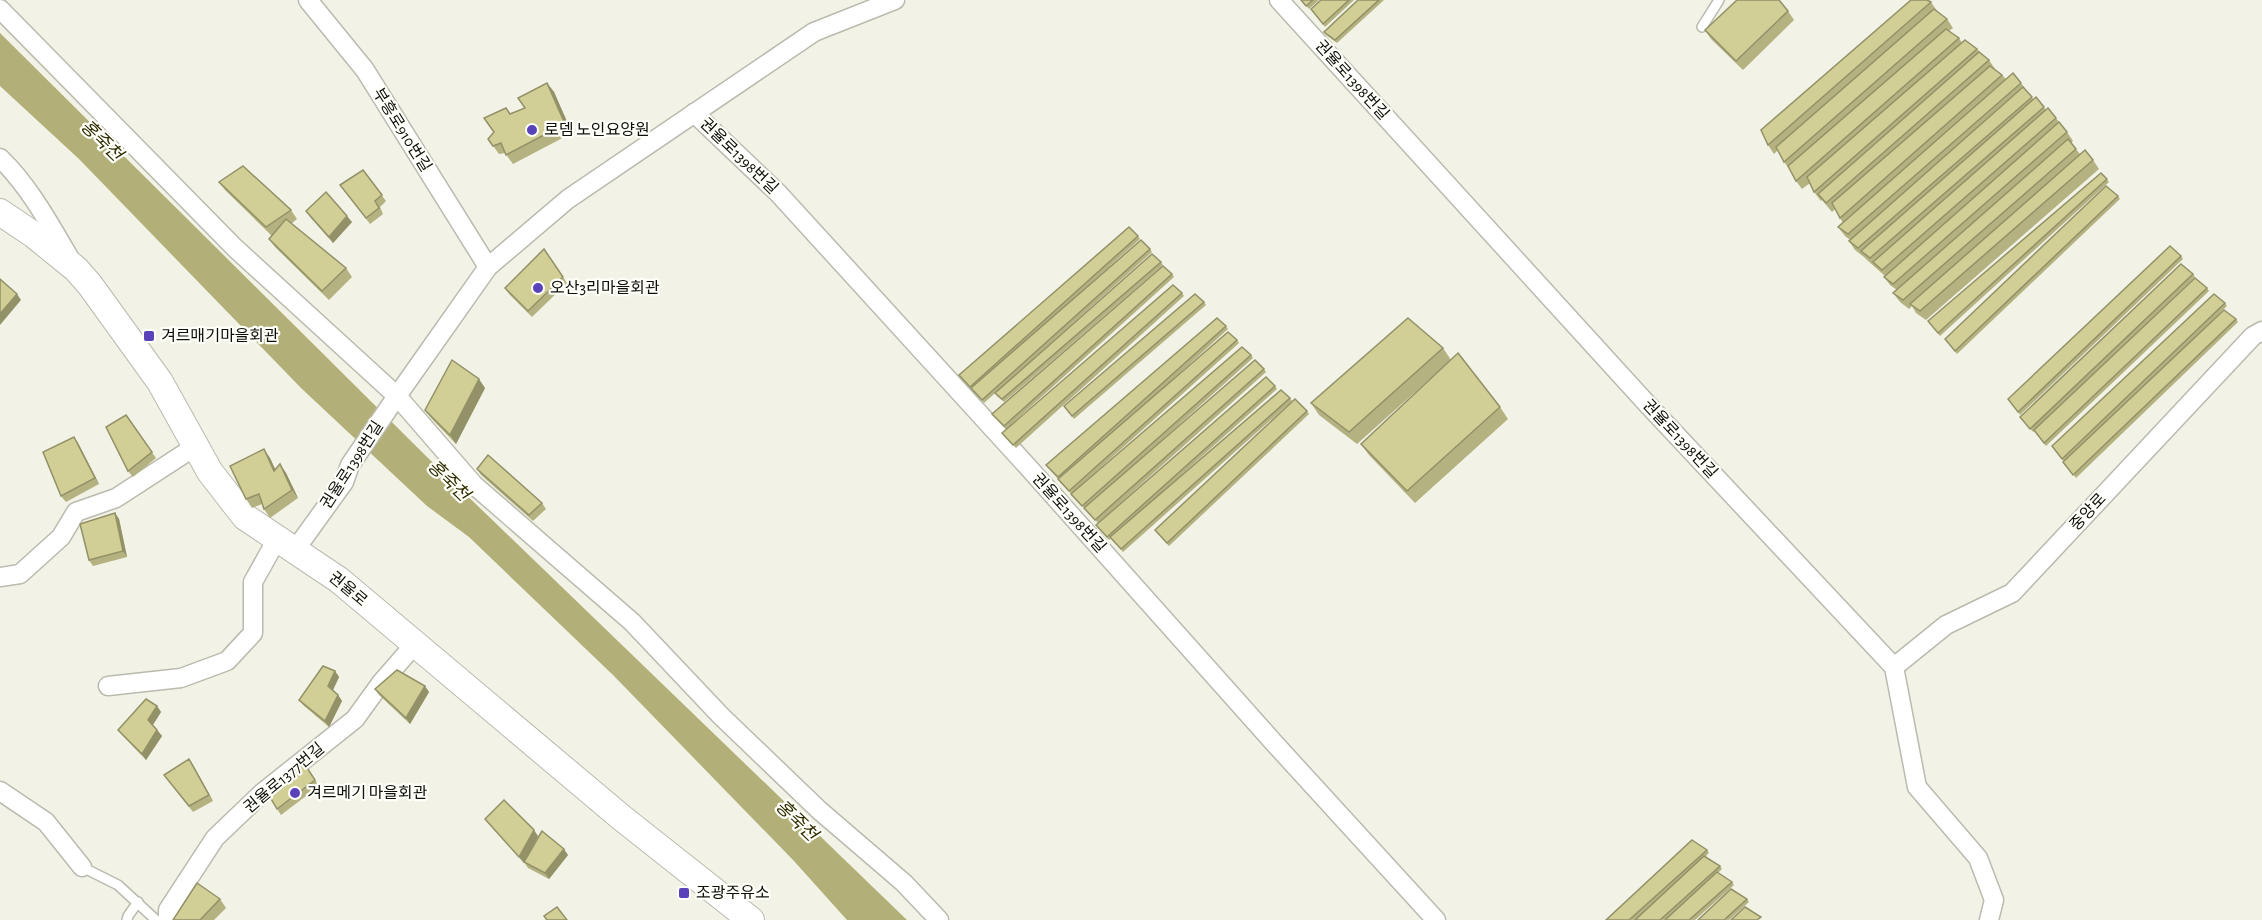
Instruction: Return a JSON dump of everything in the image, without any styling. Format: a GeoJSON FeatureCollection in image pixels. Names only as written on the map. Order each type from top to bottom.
{"type":"FeatureCollection","features":[{"type":"Feature","properties":{"kind":"main road","name":"권율로"},"geometry":{"type":"LineString","coordinates":[[0,212],[34,235],[76,269],[160,382],[210,472],[245,517],[339,580],[738,916]]}},
{"type":"Feature","properties":{"kind":"street","name":"부흥로910번길"},"geometry":{"type":"LineString","coordinates":[[308,0],[365,70],[488,267]]}},
{"type":"Feature","properties":{"kind":"street","name":"권율로1398번길"},"geometry":{"type":"LineString","coordinates":[[286,544],[344,482],[350,465],[488,267],[568,199],[814,32],[895,0]]}},
{"type":"Feature","properties":{"kind":"street","name":"권율로1398번길"},"geometry":{"type":"LineString","coordinates":[[1279,0],[1649,406],[1894,667]]}},
{"type":"Feature","properties":{"kind":"street"},"geometry":{"type":"LineString","coordinates":[[0,9],[235,248],[397,396],[474,485],[632,622],[721,716],[819,810],[904,883],[939,920]]}},
{"type":"Feature","properties":{"kind":"street","name":"권율로1398번길"},"geometry":{"type":"LineString","coordinates":[[694,113],[778,193],[1436,920]]}},
{"type":"Feature","properties":{"kind":"street"},"geometry":{"type":"LineString","coordinates":[[0,158],[11,169],[46,219],[76,269]]}},
{"type":"Feature","properties":{"kind":"street","name":"중앙로"},"geometry":{"type":"LineString","coordinates":[[1894,667],[1946,626],[2012,593],[2253,336],[2262,331]]}},
{"type":"Feature","properties":{"kind":"street"},"geometry":{"type":"LineString","coordinates":[[0,577],[20,574],[60,537],[76,512],[116,498],[196,446]]}},
{"type":"Feature","properties":{"kind":"street"},"geometry":{"type":"LineString","coordinates":[[108,686],[181,678],[227,661],[253,633],[253,582],[286,544]]}},
{"type":"Feature","properties":{"kind":"street","name":"권율로1377번길"},"geometry":{"type":"LineString","coordinates":[[168,920],[168,909],[215,838],[262,793],[355,719],[381,683],[415,644]]}},
{"type":"Feature","properties":{"kind":"street"},"geometry":{"type":"LineString","coordinates":[[1894,667],[1917,787],[1978,858],[1994,900],[1989,920]]}},
{"type":"Feature","properties":{"kind":"street"},"geometry":{"type":"LineString","coordinates":[[0,791],[46,822],[82,867]]}},
{"type":"Feature","properties":{"kind":"lane"},"geometry":{"type":"LineString","coordinates":[[1702,27],[1719,0]]}},
{"type":"Feature","properties":{"kind":"lane"},"geometry":{"type":"LineString","coordinates":[[82,867],[118,885],[156,920]]}},
{"type":"Feature","properties":{"kind":"lane"},"geometry":{"type":"LineString","coordinates":[[127,920],[138,902]]}},
{"type":"Feature","properties":{"kind":"water","name":"홍죽천"},"geometry":{"type":"Polygon","coordinates":[[[0,33],[426,456],[907,920],[847,920],[794,861],[613,675],[469,537],[427,506],[301,388],[79,159],[0,86],[0,33]]]}},
{"type":"Feature","properties":{"kind":"building"},"geometry":{"type":"Polygon","coordinates":[[[1301,0],[1313,0],[1306,6],[1301,0]]]}},
{"type":"Feature","properties":{"kind":"building"},"geometry":{"type":"Polygon","coordinates":[[[1321,0],[1349,0],[1323,24],[1311,9],[1321,0]]]}},
{"type":"Feature","properties":{"kind":"building"},"geometry":{"type":"Polygon","coordinates":[[[1358,0],[1379,0],[1335,40],[1324,32],[1358,0]]]}},
{"type":"Feature","properties":{"kind":"building"},"geometry":{"type":"Polygon","coordinates":[[[1737,0],[1779,0],[1788,11],[1736,61],[1705,30],[1737,0]]]}},
{"type":"Feature","properties":{"kind":"building"},"geometry":{"type":"Polygon","coordinates":[[[1911,0],[1931,2],[1768,145],[1761,130],[1911,0]]]}},
{"type":"Feature","properties":{"kind":"building"},"geometry":{"type":"Polygon","coordinates":[[[1934,9],[1947,19],[1784,162],[1776,147],[1934,9]]]}},
{"type":"Feature","properties":{"kind":"building"},"geometry":{"type":"Polygon","coordinates":[[[1946,29],[1959,38],[1796,181],[1788,166],[1946,29]]]}},
{"type":"Feature","properties":{"kind":"building"},"geometry":{"type":"Polygon","coordinates":[[[1965,40],[1977,49],[1814,192],[1807,177],[1965,40]]]}},
{"type":"Feature","properties":{"kind":"building"},"geometry":{"type":"Polygon","coordinates":[[[1979,52],[1989,60],[1826,203],[1818,194],[1979,52]]]}},
{"type":"Feature","properties":{"kind":"building"},"geometry":{"type":"Polygon","coordinates":[[[1990,66],[2002,75],[1840,218],[1832,203],[1990,66]]]}},
{"type":"Feature","properties":{"kind":"building"},"geometry":{"type":"Polygon","coordinates":[[[2013,73],[2021,83],[1848,234],[1838,227],[2013,73]]]}},
{"type":"Feature","properties":{"kind":"building","name":"로뎀 노인요양원"},"geometry":{"type":"Polygon","coordinates":[[[547,83],[565,124],[506,155],[501,143],[493,146],[488,139],[494,132],[484,118],[506,108],[510,114],[525,108],[518,98],[547,83]]]}},
{"type":"Feature","properties":{"kind":"building"},"geometry":{"type":"Polygon","coordinates":[[[2023,87],[2032,97],[1858,248],[1849,241],[2023,87]]]}},
{"type":"Feature","properties":{"kind":"building"},"geometry":{"type":"Polygon","coordinates":[[[2036,97],[2044,107],[1870,258],[1861,251],[2036,97]]]}},
{"type":"Feature","properties":{"kind":"building"},"geometry":{"type":"Polygon","coordinates":[[[2048,108],[2056,118],[1882,270],[1873,262],[2048,108]]]}},
{"type":"Feature","properties":{"kind":"building"},"geometry":{"type":"Polygon","coordinates":[[[2059,122],[2067,132],[1893,284],[1884,277],[2059,122]]]}},
{"type":"Feature","properties":{"kind":"building"},"geometry":{"type":"Polygon","coordinates":[[[2068,139],[2076,149],[1903,300],[1893,293],[2068,139]]]}},
{"type":"Feature","properties":{"kind":"building"},"geometry":{"type":"Polygon","coordinates":[[[2085,150],[2093,160],[1920,311],[1910,304],[2085,150]]]}},
{"type":"Feature","properties":{"kind":"building"},"geometry":{"type":"Polygon","coordinates":[[[243,166],[291,210],[266,227],[219,182],[243,166]]]}},
{"type":"Feature","properties":{"kind":"building"},"geometry":{"type":"Polygon","coordinates":[[[363,170],[382,195],[375,201],[379,208],[366,218],[340,185],[363,170]]]}},
{"type":"Feature","properties":{"kind":"building"},"geometry":{"type":"Polygon","coordinates":[[[2101,173],[2107,179],[1938,333],[1928,321],[2101,173]]]}},
{"type":"Feature","properties":{"kind":"building"},"geometry":{"type":"Polygon","coordinates":[[[2106,186],[2118,196],[1955,351],[1945,339],[2106,186]]]}},
{"type":"Feature","properties":{"kind":"building"},"geometry":{"type":"Polygon","coordinates":[[[326,192],[347,216],[329,237],[306,211],[326,192]]]}},
{"type":"Feature","properties":{"kind":"building"},"geometry":{"type":"Polygon","coordinates":[[[286,219],[346,268],[322,291],[269,239],[286,219]]]}},
{"type":"Feature","properties":{"kind":"building"},"geometry":{"type":"Polygon","coordinates":[[[1129,227],[1138,236],[970,387],[959,375],[1129,227]]]}},
{"type":"Feature","properties":{"kind":"building"},"geometry":{"type":"Polygon","coordinates":[[[1141,240],[1150,249],[982,400],[971,388],[1141,240]]]}},
{"type":"Feature","properties":{"kind":"building"},"geometry":{"type":"Polygon","coordinates":[[[2170,246],[2181,256],[2018,412],[2008,399],[2170,246]]]}},
{"type":"Feature","properties":{"kind":"building","name":"오산3리마을회관"},"geometry":{"type":"Polygon","coordinates":[[[544,249],[563,277],[528,311],[505,288],[544,249]]]}},
{"type":"Feature","properties":{"kind":"building"},"geometry":{"type":"Polygon","coordinates":[[[1152,254],[1161,262],[1002,399],[995,393],[1152,254]]]}},
{"type":"Feature","properties":{"kind":"building"},"geometry":{"type":"Polygon","coordinates":[[[2181,264],[2193,274],[2030,429],[2020,417],[2181,264]]]}},
{"type":"Feature","properties":{"kind":"building"},"geometry":{"type":"Polygon","coordinates":[[[1163,266],[1172,274],[1004,426],[992,414],[1163,266]]]}},
{"type":"Feature","properties":{"kind":"building"},"geometry":{"type":"Polygon","coordinates":[[[2195,278],[2207,288],[2044,443],[2034,430],[2195,278]]]}},
{"type":"Feature","properties":{"kind":"building"},"geometry":{"type":"Polygon","coordinates":[[[0,279],[17,294],[0,314],[0,279]]]}},
{"type":"Feature","properties":{"kind":"building"},"geometry":{"type":"Polygon","coordinates":[[[1173,285],[1182,293],[1013,445],[1002,433],[1173,285]]]}},
{"type":"Feature","properties":{"kind":"building"},"geometry":{"type":"Polygon","coordinates":[[[1195,294],[1204,302],[1072,416],[1064,406],[1195,294]]]}},
{"type":"Feature","properties":{"kind":"building"},"geometry":{"type":"Polygon","coordinates":[[[2214,294],[2225,303],[2062,459],[2052,446],[2214,294]]]}},
{"type":"Feature","properties":{"kind":"building"},"geometry":{"type":"Polygon","coordinates":[[[2224,310],[2236,319],[2073,475],[2063,462],[2224,310]]]}},
{"type":"Feature","properties":{"kind":"building"},"geometry":{"type":"Polygon","coordinates":[[[1217,318],[1226,326],[1058,477],[1046,465],[1217,318]]]}},
{"type":"Feature","properties":{"kind":"building"},"geometry":{"type":"Polygon","coordinates":[[[1408,318],[1443,348],[1349,432],[1311,403],[1408,318]]]}},
{"type":"Feature","properties":{"kind":"building"},"geometry":{"type":"Polygon","coordinates":[[[1228,332],[1237,340],[1069,491],[1058,479],[1228,332]]]}},
{"type":"Feature","properties":{"kind":"building"},"geometry":{"type":"Polygon","coordinates":[[[1242,347],[1251,355],[1082,506],[1071,494],[1242,347]]]}},
{"type":"Feature","properties":{"kind":"building"},"geometry":{"type":"Polygon","coordinates":[[[1458,353],[1500,407],[1407,491],[1361,444],[1458,353]]]}},
{"type":"Feature","properties":{"kind":"building"},"geometry":{"type":"Polygon","coordinates":[[[452,360],[479,379],[450,435],[425,410],[452,360]]]}},
{"type":"Feature","properties":{"kind":"building"},"geometry":{"type":"Polygon","coordinates":[[[1255,360],[1264,369],[1095,520],[1084,508],[1255,360]]]}},
{"type":"Feature","properties":{"kind":"building"},"geometry":{"type":"Polygon","coordinates":[[[1266,377],[1275,386],[1107,537],[1096,525],[1266,377]]]}},
{"type":"Feature","properties":{"kind":"building"},"geometry":{"type":"Polygon","coordinates":[[[1281,390],[1290,398],[1121,549],[1110,537],[1281,390]]]}},
{"type":"Feature","properties":{"kind":"building"},"geometry":{"type":"Polygon","coordinates":[[[1295,399],[1307,411],[1167,543],[1155,530],[1295,399]]]}},
{"type":"Feature","properties":{"kind":"building"},"geometry":{"type":"Polygon","coordinates":[[[126,415],[152,452],[128,471],[106,427],[126,415]]]}},
{"type":"Feature","properties":{"kind":"building"},"geometry":{"type":"Polygon","coordinates":[[[74,437],[95,478],[61,496],[43,452],[74,437]]]}},
{"type":"Feature","properties":{"kind":"building"},"geometry":{"type":"Polygon","coordinates":[[[264,449],[274,471],[280,464],[292,490],[264,509],[259,494],[246,499],[230,466],[264,449]]]}},
{"type":"Feature","properties":{"kind":"building"},"geometry":{"type":"Polygon","coordinates":[[[488,455],[542,503],[529,515],[477,469],[488,455]]]}},
{"type":"Feature","properties":{"kind":"building"},"geometry":{"type":"Polygon","coordinates":[[[115,513],[123,551],[89,560],[80,524],[115,513]]]}},
{"type":"Feature","properties":{"kind":"building"},"geometry":{"type":"Polygon","coordinates":[[[323,666],[335,671],[328,686],[338,695],[325,721],[299,700],[323,666]]]}},
{"type":"Feature","properties":{"kind":"building"},"geometry":{"type":"Polygon","coordinates":[[[397,670],[425,686],[406,718],[375,689],[397,670]]]}},
{"type":"Feature","properties":{"kind":"building"},"geometry":{"type":"Polygon","coordinates":[[[146,699],[157,706],[148,720],[157,730],[142,754],[118,730],[146,699]]]}},
{"type":"Feature","properties":{"kind":"building"},"geometry":{"type":"Polygon","coordinates":[[[189,759],[209,795],[189,806],[164,775],[189,759]]]}},
{"type":"Feature","properties":{"kind":"building","name":"겨르메기 마을회관"},"geometry":{"type":"Polygon","coordinates":[[[304,763],[315,780],[277,809],[268,794],[304,763]]]}},
{"type":"Feature","properties":{"kind":"building"},"geometry":{"type":"Polygon","coordinates":[[[504,800],[534,830],[519,857],[485,819],[504,800]]]}},
{"type":"Feature","properties":{"kind":"building"},"geometry":{"type":"Polygon","coordinates":[[[542,831],[564,849],[545,873],[524,862],[542,831]]]}},
{"type":"Feature","properties":{"kind":"building"},"geometry":{"type":"Polygon","coordinates":[[[1692,840],[1707,850],[1629,920],[1606,920],[1692,840]]]}},
{"type":"Feature","properties":{"kind":"building"},"geometry":{"type":"Polygon","coordinates":[[[1704,856],[1720,866],[1660,920],[1635,920],[1704,856]]]}},
{"type":"Feature","properties":{"kind":"building"},"geometry":{"type":"Polygon","coordinates":[[[1717,872],[1732,882],[1689,920],[1665,920],[1717,872]]]}},
{"type":"Feature","properties":{"kind":"building"},"geometry":{"type":"Polygon","coordinates":[[[197,883],[220,899],[200,920],[173,920],[197,883]]]}},
{"type":"Feature","properties":{"kind":"building"},"geometry":{"type":"Polygon","coordinates":[[[1731,889],[1747,899],[1724,920],[1698,920],[1731,889]]]}},
{"type":"Feature","properties":{"kind":"building"},"geometry":{"type":"Polygon","coordinates":[[[557,907],[567,920],[547,920],[544,916],[557,907]]]}},
{"type":"Feature","properties":{"kind":"building"},"geometry":{"type":"Polygon","coordinates":[[[1745,907],[1761,917],[1757,920],[1731,920],[1745,907]]]}},
{"type":"Feature","properties":{"kind":"place","name":"로뎀 노인요양원"},"geometry":{"type":"Point","coordinates":[532,130]}},
{"type":"Feature","properties":{"kind":"place","name":"오산3리마을회관"},"geometry":{"type":"Point","coordinates":[538,288]}},
{"type":"Feature","properties":{"kind":"place","name":"겨르매기마을회관"},"geometry":{"type":"Point","coordinates":[149,336]}},
{"type":"Feature","properties":{"kind":"place","name":"겨르메기 마을회관"},"geometry":{"type":"Point","coordinates":[295,793]}},
{"type":"Feature","properties":{"kind":"place","name":"조광주유소"},"geometry":{"type":"Point","coordinates":[684,893]}}]}
